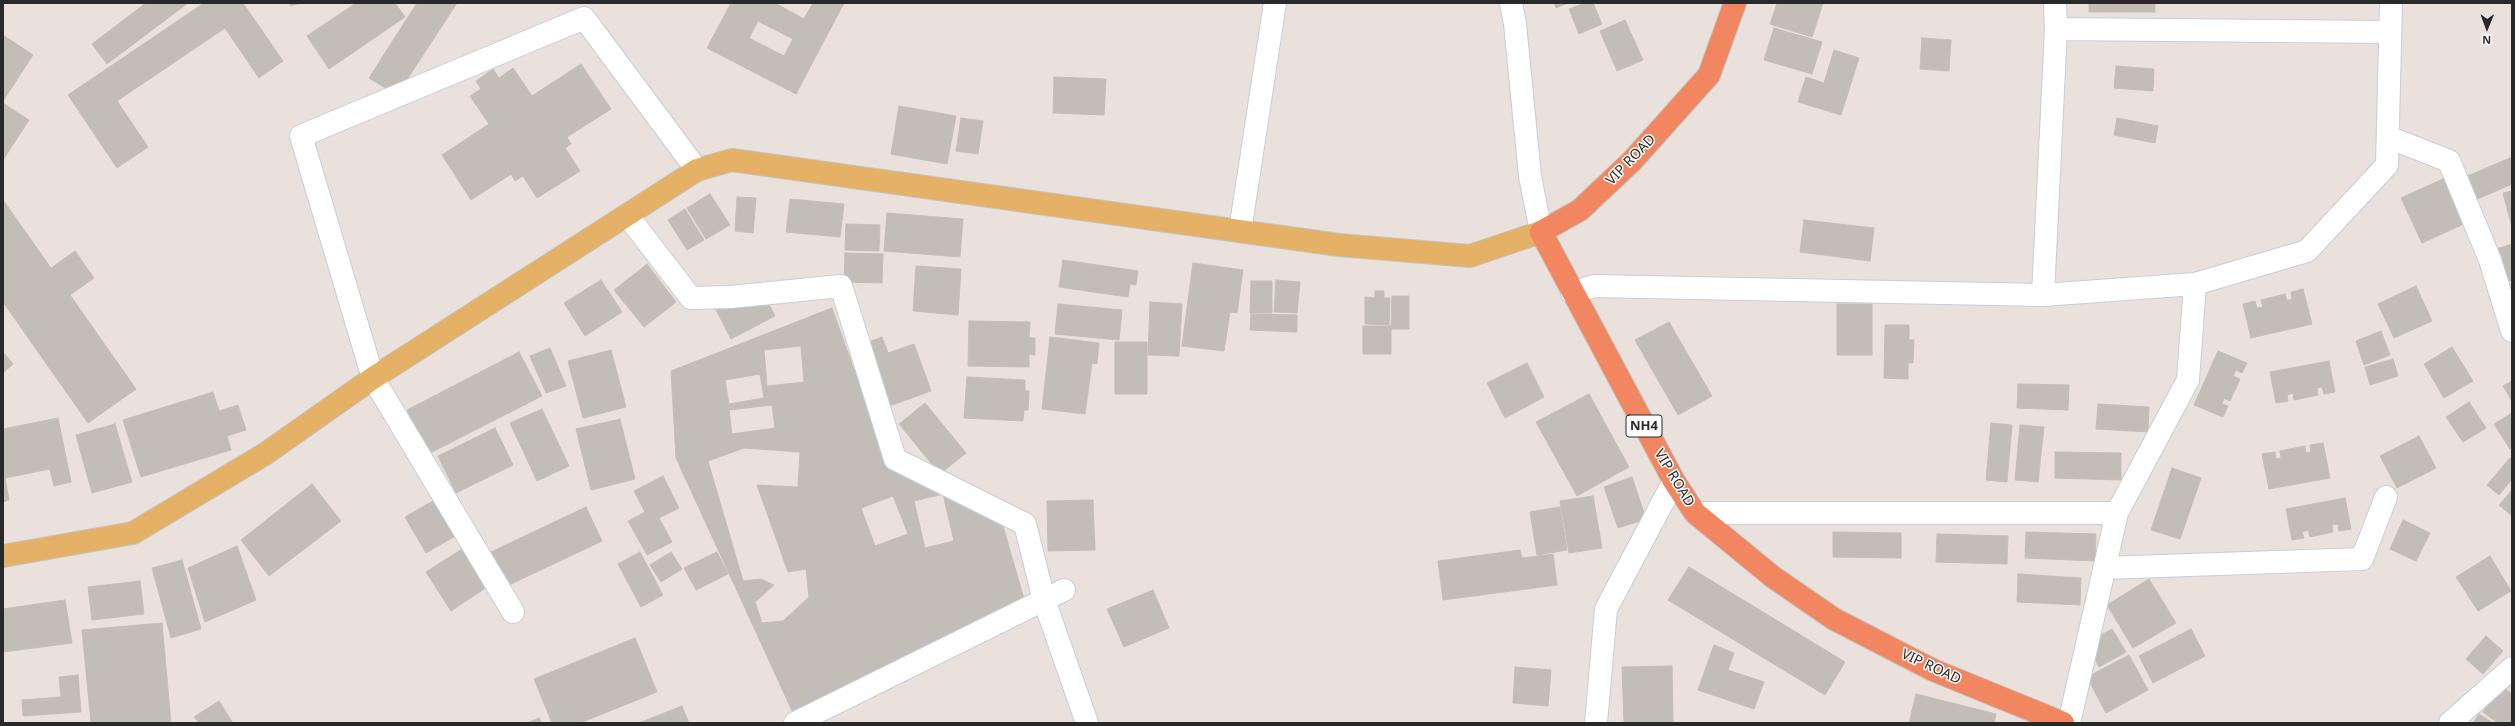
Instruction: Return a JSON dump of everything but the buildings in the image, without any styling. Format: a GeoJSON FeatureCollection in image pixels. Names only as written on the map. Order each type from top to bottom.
{"type":"FeatureCollection","features":[{"type":"Feature","properties":{"kind":"highway","name":"VIP ROAD"},"geometry":{"type":"LineString","coordinates":[[1735,3],[1709,75],[1632,161],[1580,210],[1541,232],[1572,293],[1674,481],[1695,512],[1774,577],[1834,619],[1933,670],[2010,704],[2063,723]]}},
{"type":"Feature","properties":{"kind":"main road"},"geometry":{"type":"LineString","coordinates":[[3,556],[133,533],[265,454],[373,378],[697,170],[732,160],[1339,245],[1470,256],[1541,232]]}},
{"type":"Feature","properties":{"kind":"street"},"geometry":{"type":"LineString","coordinates":[[1240,231],[1274,3]]}},
{"type":"Feature","properties":{"kind":"street"},"geometry":{"type":"LineString","coordinates":[[1510,3],[1515,24],[1530,176],[1541,232]]}},
{"type":"Feature","properties":{"kind":"street"},"geometry":{"type":"LineString","coordinates":[[2043,295],[2056,29],[2055,3]]}},
{"type":"Feature","properties":{"kind":"street"},"geometry":{"type":"LineString","coordinates":[[1572,293],[1594,286],[2043,295],[2195,284],[2307,250],[2387,165],[2389,32],[2391,3]]}},
{"type":"Feature","properties":{"kind":"street"},"geometry":{"type":"LineString","coordinates":[[513,612],[373,378],[301,136],[584,18],[697,170]]}},
{"type":"Feature","properties":{"kind":"street"},"geometry":{"type":"LineString","coordinates":[[2056,29],[2389,32]]}},
{"type":"Feature","properties":{"kind":"street"},"geometry":{"type":"LineString","coordinates":[[2388,137],[2449,161],[2490,260],[2512,331]]}},
{"type":"Feature","properties":{"kind":"street"},"geometry":{"type":"LineString","coordinates":[[626,215],[691,298],[841,286],[895,459],[1025,524],[1044,600],[1087,723]]}},
{"type":"Feature","properties":{"kind":"street"},"geometry":{"type":"LineString","coordinates":[[2069,723],[2117,514],[2188,380],[2195,284]]}},
{"type":"Feature","properties":{"kind":"street"},"geometry":{"type":"LineString","coordinates":[[1596,723],[1606,609],[1674,481]]}},
{"type":"Feature","properties":{"kind":"street"},"geometry":{"type":"LineString","coordinates":[[2104,568],[2362,560],[2386,497]]}},
{"type":"Feature","properties":{"kind":"street"},"geometry":{"type":"LineString","coordinates":[[1695,512],[2117,514]]}},
{"type":"Feature","properties":{"kind":"street"},"geometry":{"type":"LineString","coordinates":[[795,723],[1064,590]]}},
{"type":"Feature","properties":{"kind":"street"},"geometry":{"type":"LineString","coordinates":[[2450,723],[2512,668]]}}]}
